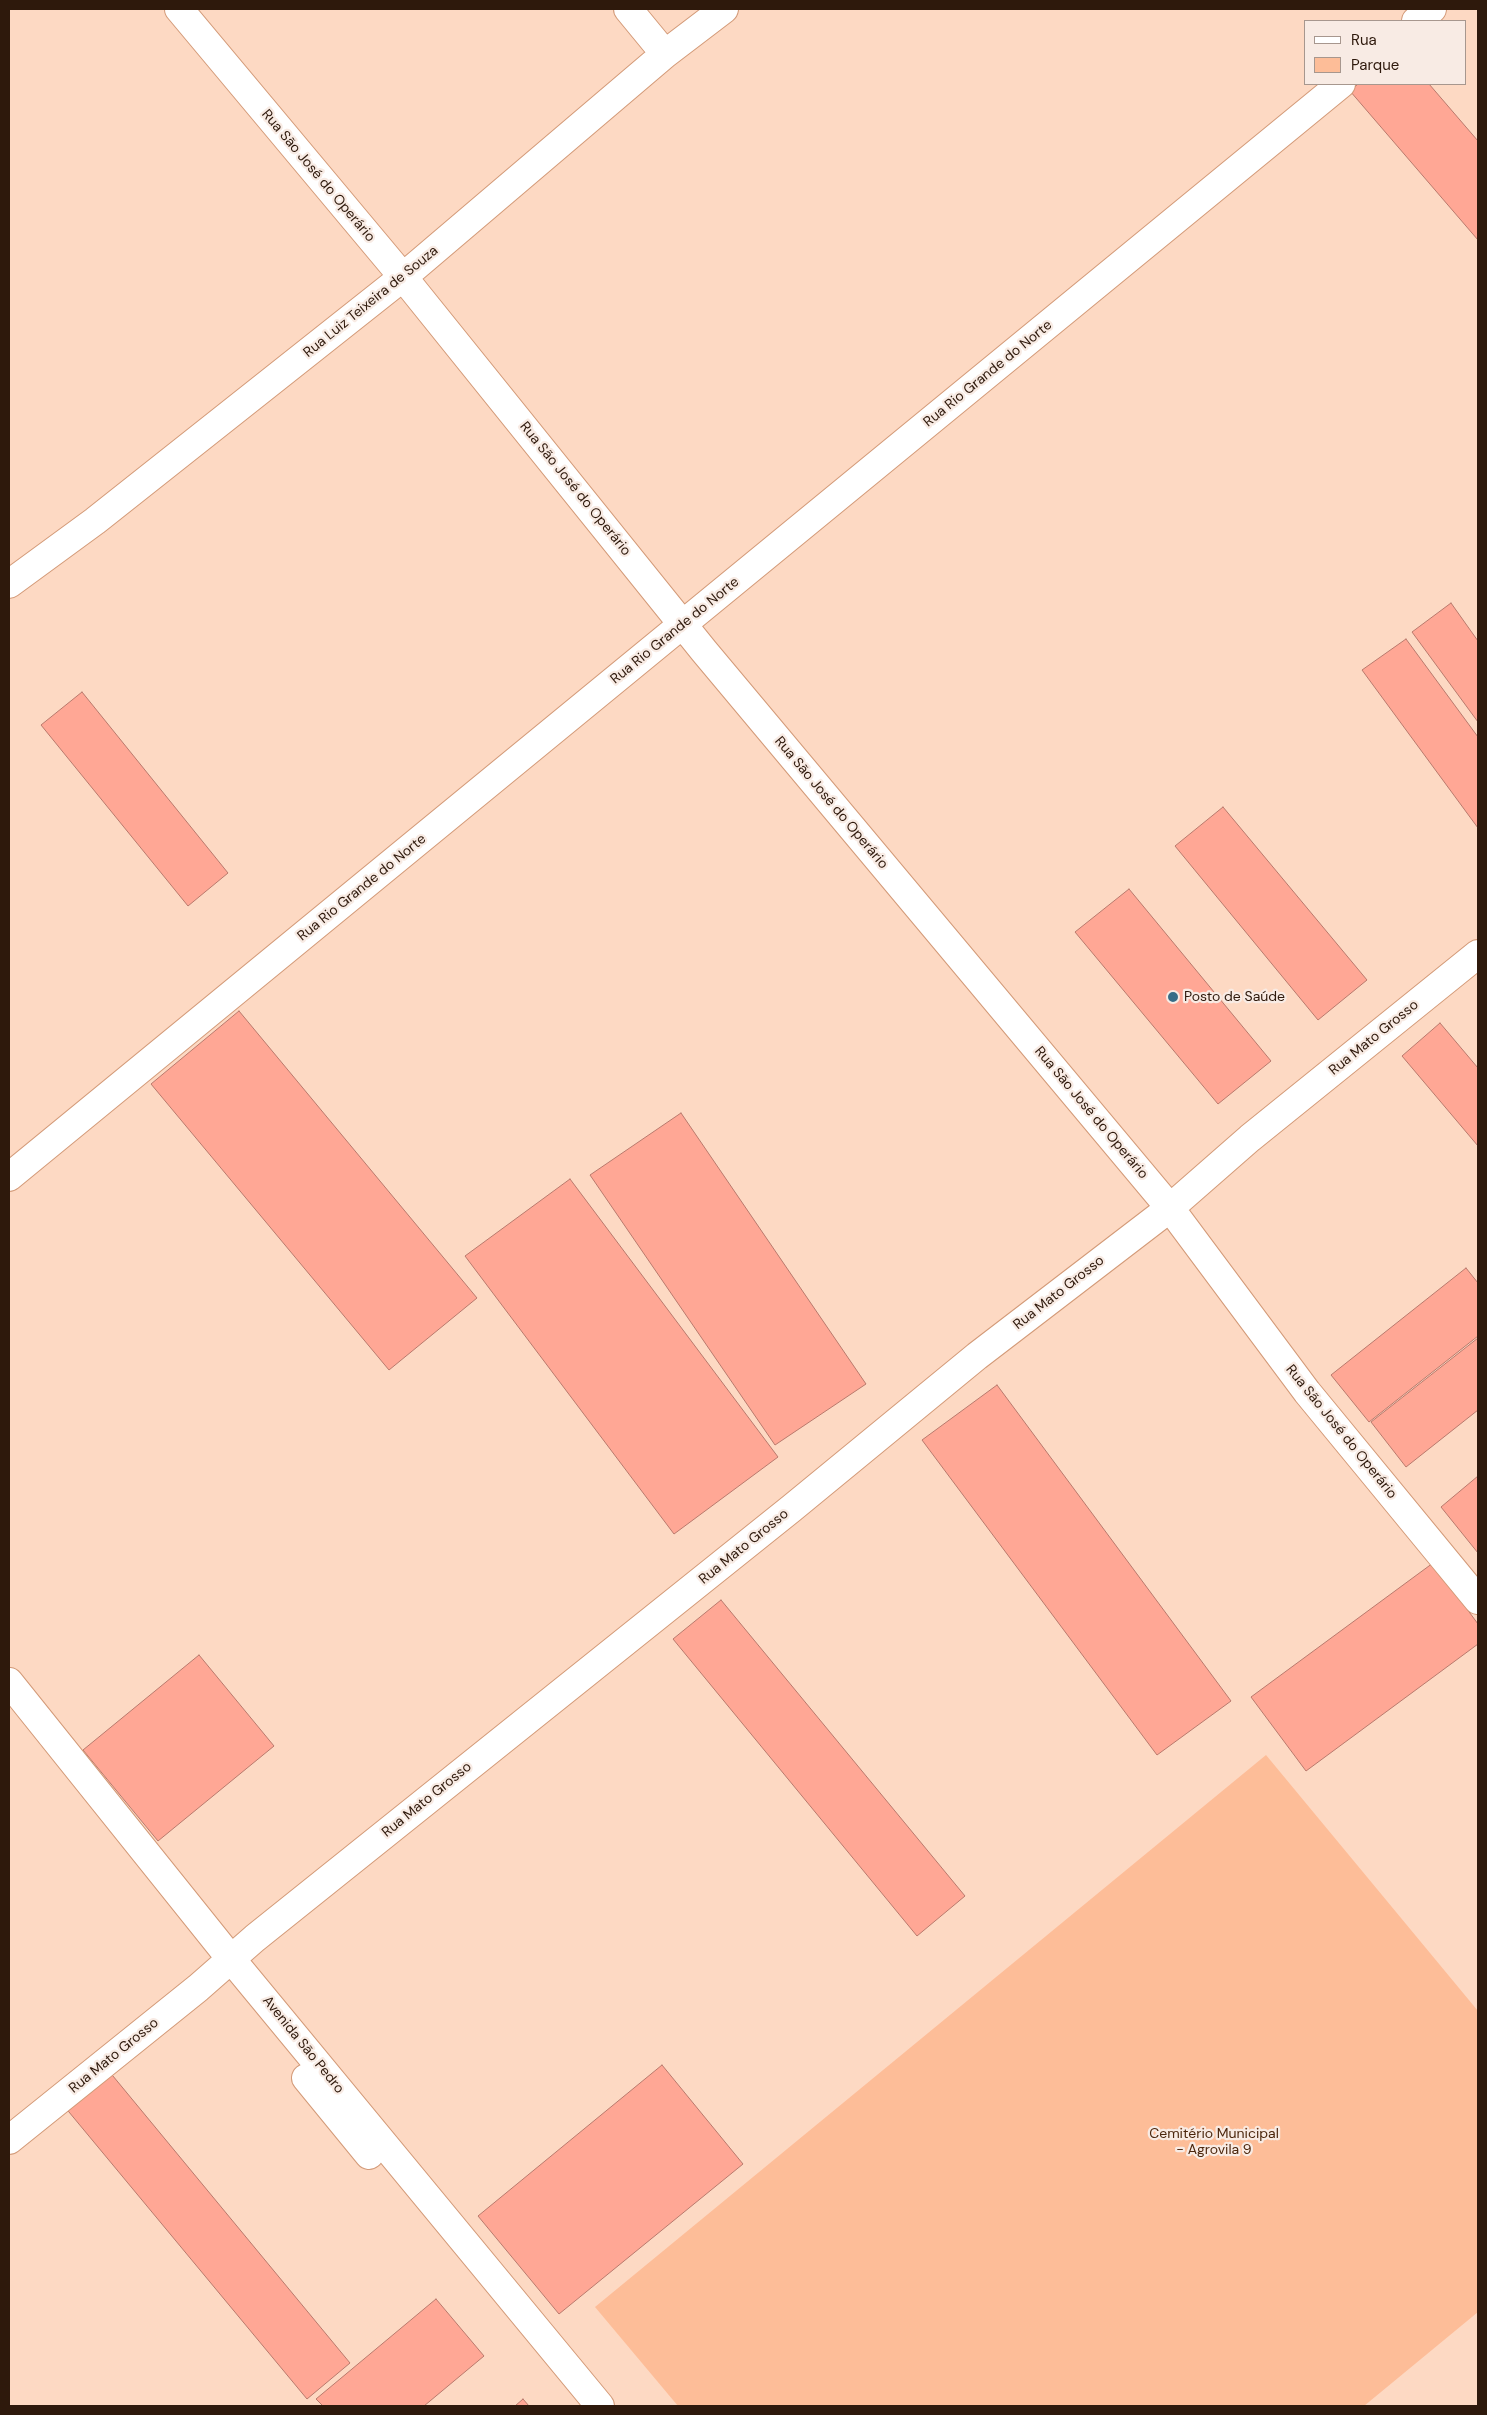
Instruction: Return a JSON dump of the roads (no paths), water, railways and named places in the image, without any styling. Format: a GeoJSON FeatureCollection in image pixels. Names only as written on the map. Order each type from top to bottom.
{"type":"FeatureCollection","features":[{"type":"Feature","properties":{"kind":"street","name":"Rua São José do Operário"},"geometry":{"type":"LineString","coordinates":[[179,9],[403,277],[704,651],[1170,1208],[1308,1392],[1478,1600]]}},
{"type":"Feature","properties":{"kind":"street"},"geometry":{"type":"LineString","coordinates":[[628,9],[665,54]]}},
{"type":"Feature","properties":{"kind":"street","name":"Rua Luiz Teixeira de Souza"},"geometry":{"type":"LineString","coordinates":[[9,584],[103,515],[403,277],[665,54],[724,9]]}},
{"type":"Feature","properties":{"kind":"street"},"geometry":{"type":"LineString","coordinates":[[1408,20],[1422,9]]}},
{"type":"Feature","properties":{"kind":"street"},"geometry":{"type":"LineString","coordinates":[[1417,20],[1432,9]]}},
{"type":"Feature","properties":{"kind":"street","name":"Rua Rio Grande do Norte"},"geometry":{"type":"LineString","coordinates":[[9,1178],[680,619],[1335,85]]}},
{"type":"Feature","properties":{"kind":"street","name":"Rua Rio Grande do Norte"},"geometry":{"type":"LineString","coordinates":[[9,1156],[260,958],[656,627],[680,619],[1339,85]]}},
{"type":"Feature","properties":{"kind":"street","name":"Rua Mato Grosso"},"geometry":{"type":"LineString","coordinates":[[9,2140],[227,1964],[255,1938],[785,1514],[977,1356],[1170,1208],[1250,1138],[1478,954]]}},
{"type":"Feature","properties":{"kind":"street","name":"Avenida São Pedro"},"geometry":{"type":"LineString","coordinates":[[9,1682],[227,1964],[336,2116],[508,2319],[577,2406]]}},
{"type":"Feature","properties":{"kind":"street","name":"Avenida São Pedro"},"geometry":{"type":"LineString","coordinates":[[9,1712],[227,1964],[600,2406]]}},
{"type":"Feature","properties":{"kind":"place","name":"Posto de Saúde"},"geometry":{"type":"Point","coordinates":[1173,997]}},
{"type":"Feature","properties":{"kind":"park label","name":"Cemitério Municipal - Agrovila 9"},"geometry":{"type":"Point","coordinates":[1214,2142]}}]}
